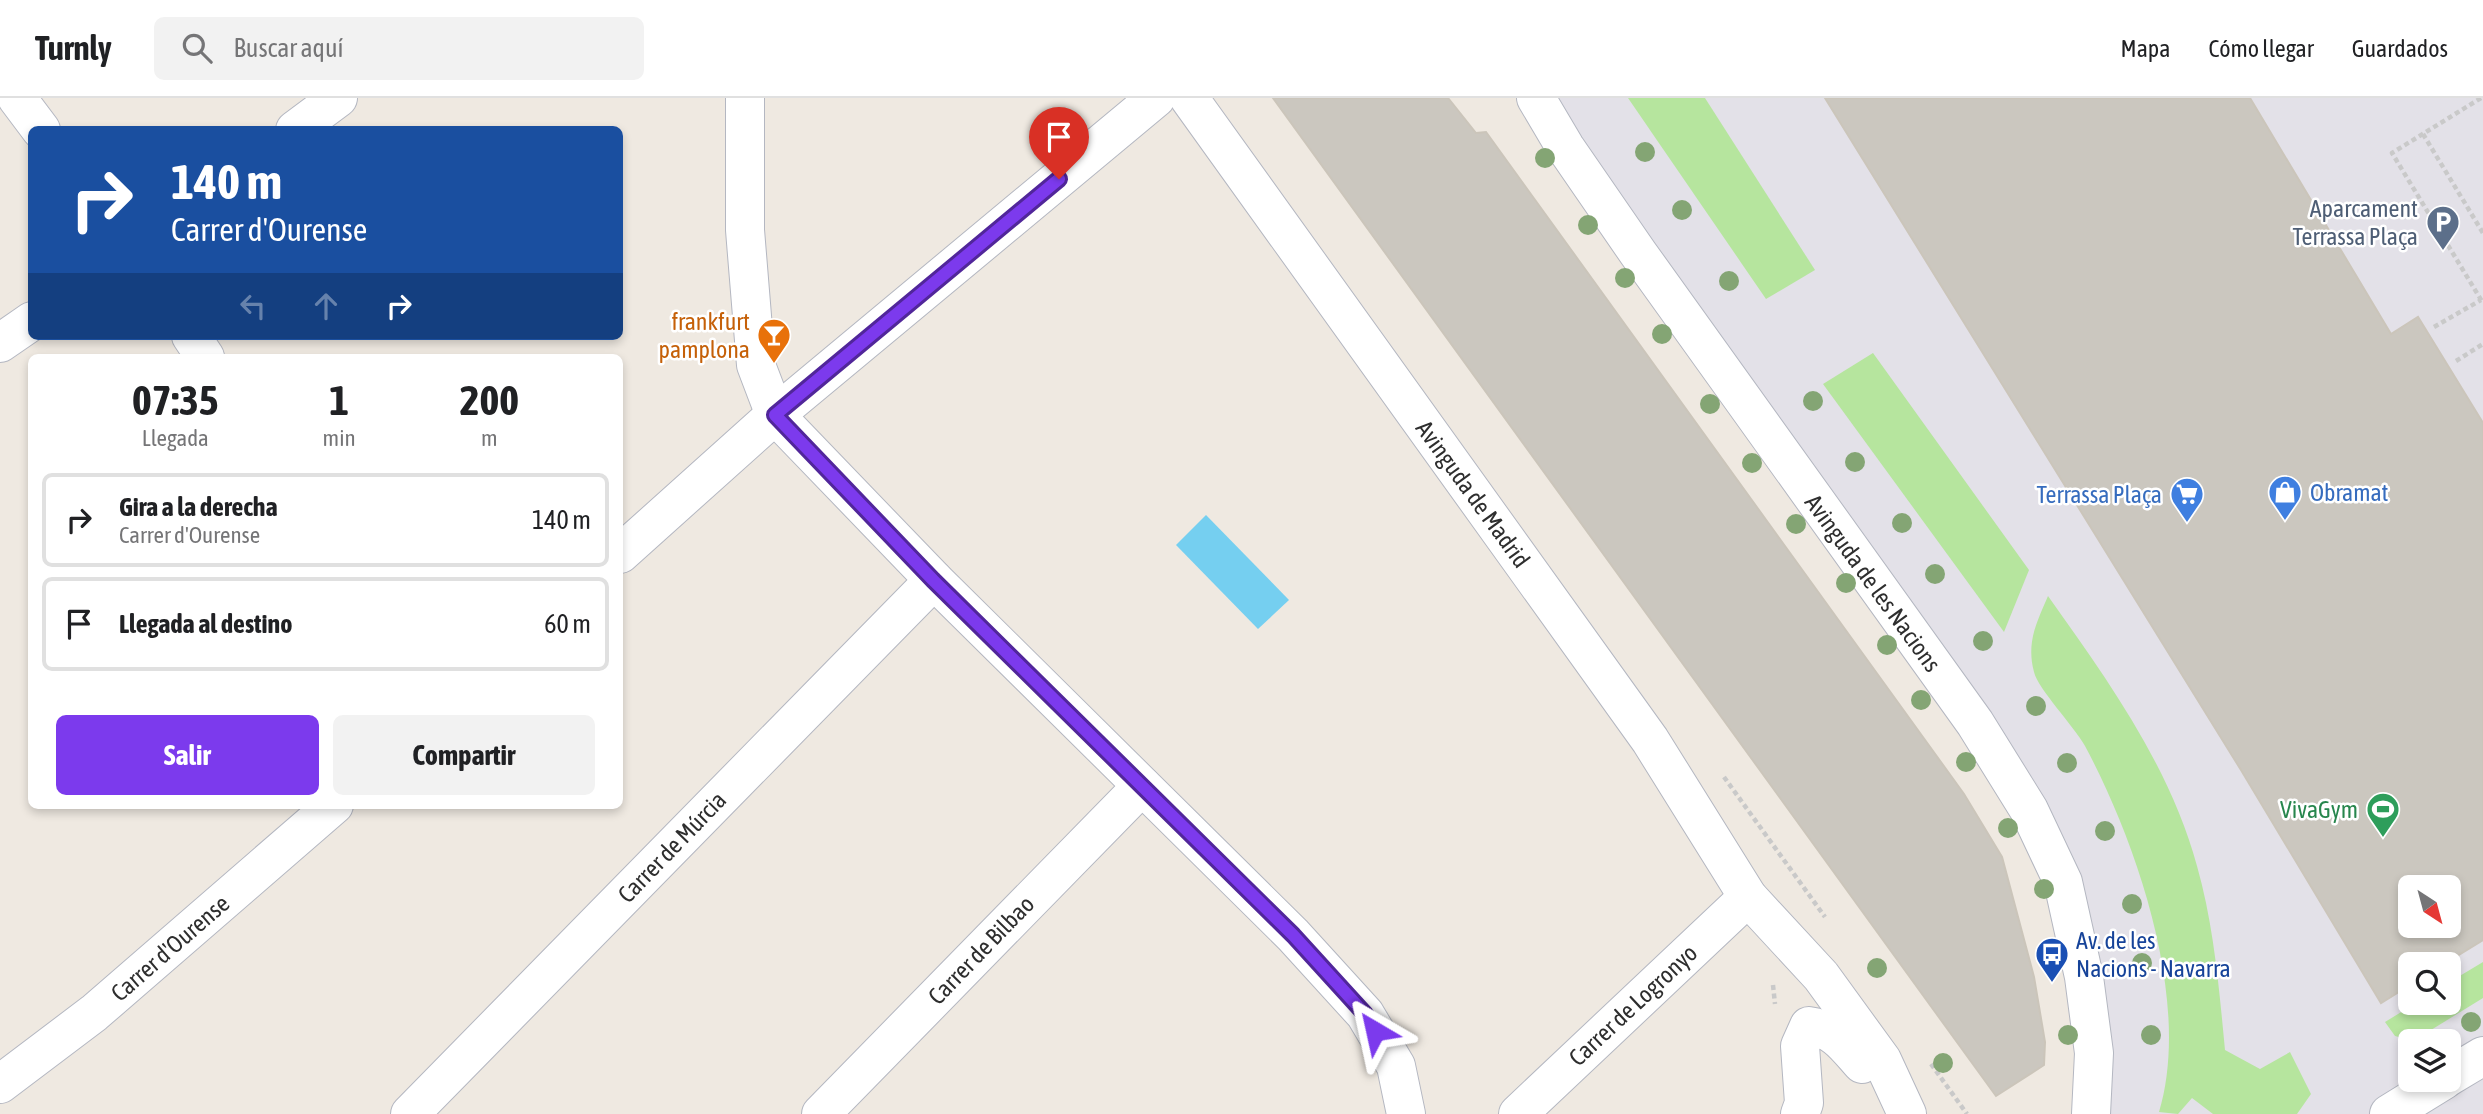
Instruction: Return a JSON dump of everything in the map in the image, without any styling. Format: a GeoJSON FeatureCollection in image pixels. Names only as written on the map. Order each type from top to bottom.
{"type":"FeatureCollection","features":[{"type":"Feature","properties":{"kind":"street"},"geometry":{"type":"LineString","coordinates":[[17,98],[38,126]]}},
{"type":"Feature","properties":{"kind":"street"},"geometry":{"type":"LineString","coordinates":[[300,126],[338,98]]}},
{"type":"Feature","properties":{"kind":"street"},"geometry":{"type":"LineString","coordinates":[[744,98],[745,230],[756,365],[775,415],[933,580],[1293,935],[1365,1014],[1396,1066],[1406,1114]]}},
{"type":"Feature","properties":{"kind":"street"},"geometry":{"type":"LineString","coordinates":[[623,551],[775,415],[1156,98]]}},
{"type":"Feature","properties":{"kind":"street","name":"Avinguda de Madrid"},"geometry":{"type":"LineString","coordinates":[[1189,98],[1650,740],[1748,897],[1821,976],[1882,1060],[1906,1112]]}},
{"type":"Feature","properties":{"kind":"street","name":"Avinguda de les Nacions"},"geometry":{"type":"LineString","coordinates":[[1536,98],[1565,147],[1638,253],[1975,723],[2029,810],[2063,882],[2084,977],[2094,1053],[2091,1114]]}},
{"type":"Feature","properties":{"kind":"street"},"geometry":{"type":"LineString","coordinates":[[0,343],[28,324]]}},
{"type":"Feature","properties":{"kind":"street","name":"Carrer de Múrcia"},"geometry":{"type":"LineString","coordinates":[[410,1114],[933,580]]}},
{"type":"Feature","properties":{"kind":"street","name":"Carrer de Bilbao"},"geometry":{"type":"LineString","coordinates":[[821,1114],[1142,786]]}},
{"type":"Feature","properties":{"kind":"street","name":"Carrer d'Ourense"},"geometry":{"type":"LineString","coordinates":[[0,1084],[94,1013],[329,809]]}},
{"type":"Feature","properties":{"kind":"street","name":"Carrer de Logronyo"},"geometry":{"type":"LineString","coordinates":[[1518,1114],[1748,897]]}},
{"type":"Feature","properties":{"kind":"street","name":"Avinguda de Madrid"},"geometry":{"type":"LineString","coordinates":[[1800,1114],[1804,1103],[1800,1046],[1809,1026],[1825,1028],[1843,1041],[1906,1112]]}},
{"type":"Feature","properties":{"kind":"street"},"geometry":{"type":"LineString","coordinates":[[2461,1070],[2483,1056]]}},
{"type":"Feature","properties":{"kind":"street"},"geometry":{"type":"LineString","coordinates":[[2389,1114],[2425,1092]]}},
{"type":"Feature","properties":{"kind":"path"},"geometry":{"type":"LineString","coordinates":[[2434,327],[2482,301],[2392,153],[2481,98]]}},
{"type":"Feature","properties":{"kind":"path"},"geometry":{"type":"LineString","coordinates":[[2423,134],[2483,233]]}},
{"type":"Feature","properties":{"kind":"path"},"geometry":{"type":"LineString","coordinates":[[2474,219],[2483,214]]}},
{"type":"Feature","properties":{"kind":"path"},"geometry":{"type":"LineString","coordinates":[[2456,361],[2483,344]]}},
{"type":"Feature","properties":{"kind":"path"},"geometry":{"type":"LineString","coordinates":[[1773,973],[1775,1007]]}},
{"type":"Feature","properties":{"kind":"shaded area","name":"Terrassa Plaça"},"geometry":{"type":"Polygon","coordinates":[[[1545,98],[2483,98],[2483,1114],[2090,1114],[2046,832],[1545,98]]]}},
{"type":"Feature","properties":{"kind":"green space"},"geometry":{"type":"Polygon","coordinates":[[[1628,98],[1705,98],[1815,270],[1766,299],[1628,98]]]}},
{"type":"Feature","properties":{"kind":"green space"},"geometry":{"type":"Polygon","coordinates":[[[1873,353],[2029,570],[2004,632],[1823,384],[1873,353]]]}},
{"type":"Feature","properties":{"kind":"green space"},"geometry":{"type":"Polygon","coordinates":[[[2048,596],[2114,692],[2171,793],[2197,866],[2208,911],[2225,1050],[2260,1069],[2290,1052],[2311,1094],[2297,1114],[2213,1114],[2192,1098],[2178,1114],[2159,1112],[2167,1069],[2169,1022],[2164,974],[2154,924],[2140,876],[2104,785],[2085,746],[2042,688],[2034,672],[2032,642],[2048,596]]]}},
{"type":"Feature","properties":{"kind":"green space"},"geometry":{"type":"Polygon","coordinates":[[[2483,962],[2483,998],[2461,1012],[2461,975],[2483,962]]]}},
{"type":"Feature","properties":{"kind":"green space"},"geometry":{"type":"Polygon","coordinates":[[[2398,1014],[2455,1015],[2433,1029],[2398,1029],[2398,1037],[2385,1022],[2398,1014]]]}},
{"type":"Feature","properties":{"kind":"water"},"geometry":{"type":"Polygon","coordinates":[[[1206,515],[1289,600],[1258,629],[1176,545],[1206,515]]]}},
{"type":"Feature","properties":{"kind":"building"},"geometry":{"type":"Polygon","coordinates":[[[1273,98],[1448,98],[1476,133],[1486,132],[1964,794],[2002,857],[2034,977],[2045,1042],[2044,1065],[1996,1096],[1273,98]]]}},
{"type":"Feature","properties":{"kind":"building","name":"Obramat"},"geometry":{"type":"Polygon","coordinates":[[[1825,98],[2250,98],[2391,334],[2418,317],[2483,423],[2483,940],[2461,954],[2398,952],[2398,992],[2381,1003],[2241,770],[1825,98]]]}},
{"type":"Feature","properties":{"kind":"place","name":"Aparcament Terrassa Plaça"},"geometry":{"type":"Point","coordinates":[2443,252]}},
{"type":"Feature","properties":{"kind":"place","name":"frankfurt pamplona"},"geometry":{"type":"Point","coordinates":[774,365]}},
{"type":"Feature","properties":{"kind":"place","name":"Obramat"},"geometry":{"type":"Point","coordinates":[2285,522]}},
{"type":"Feature","properties":{"kind":"place","name":"Terrassa Plaça"},"geometry":{"type":"Point","coordinates":[2187,524]}},
{"type":"Feature","properties":{"kind":"place","name":"VivaGym"},"geometry":{"type":"Point","coordinates":[2383,839]}},
{"type":"Feature","properties":{"kind":"place","name":"Av. de les Nacions - Navarra"},"geometry":{"type":"Point","coordinates":[2052,984]}},
{"type":"Feature","properties":{"kind":"route"},"geometry":{"type":"LineString","coordinates":[[1059,179],[775,415],[933,580],[1293,935],[1365,1014],[1375,1031]]}}]}
